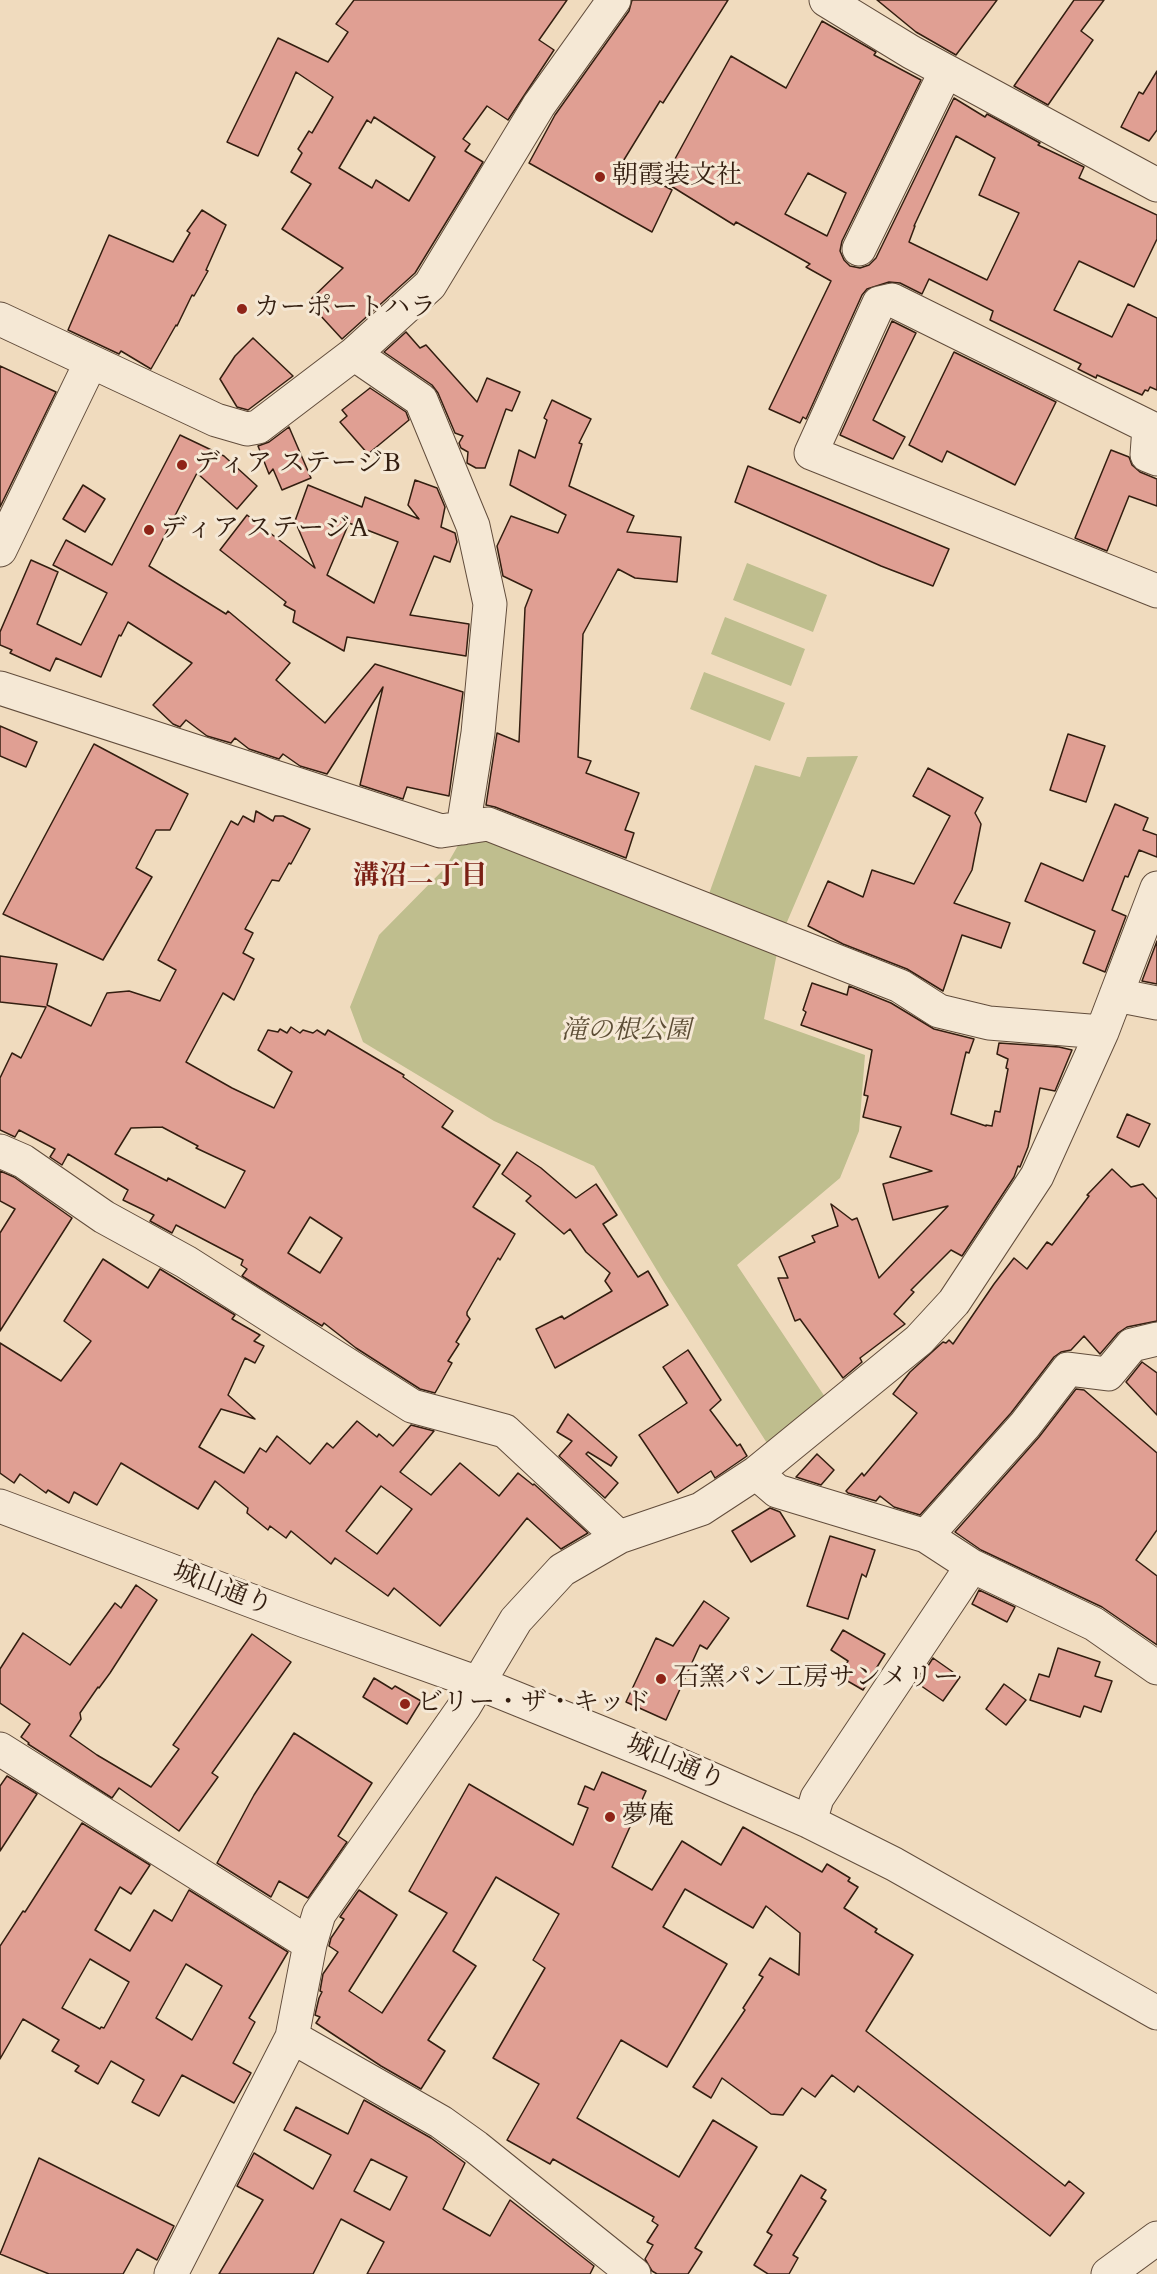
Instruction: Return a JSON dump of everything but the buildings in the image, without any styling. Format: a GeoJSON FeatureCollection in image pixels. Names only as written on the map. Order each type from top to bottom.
{"type":"FeatureCollection","features":[{"type":"Feature","properties":{"kind":"street"},"geometry":{"type":"LineString","coordinates":[[0,320],[216,420],[247,429],[258,427],[354,354],[430,285],[539,105],[614,0]]}},
{"type":"Feature","properties":{"kind":"street"},"geometry":{"type":"LineString","coordinates":[[826,0],[911,52],[1157,185]]}},
{"type":"Feature","properties":{"kind":"street"},"geometry":{"type":"LineString","coordinates":[[859,249],[946,71]]}},
{"type":"Feature","properties":{"kind":"street"},"geometry":{"type":"LineString","coordinates":[[1157,459],[1147,455],[1149,427],[892,300],[879,303],[811,453],[1157,591]]}},
{"type":"Feature","properties":{"kind":"street"},"geometry":{"type":"LineString","coordinates":[[354,354],[420,400],[473,526],[490,604],[478,734],[463,828]]}},
{"type":"Feature","properties":{"kind":"street"},"geometry":{"type":"LineString","coordinates":[[0,549],[91,362]]}},
{"type":"Feature","properties":{"kind":"street"},"geometry":{"type":"LineString","coordinates":[[0,688],[441,831],[488,824],[900,986],[939,1011],[989,1023],[1102,1032]]}},
{"type":"Feature","properties":{"kind":"street"},"geometry":{"type":"LineString","coordinates":[[171,2274],[292,2037],[310,1944],[319,1914],[450,1726],[516,1620],[562,1570],[619,1537],[701,1509],[756,1473],[919,1341],[954,1302],[1037,1176],[1102,1032],[1157,888]]}},
{"type":"Feature","properties":{"kind":"street"},"geometry":{"type":"LineString","coordinates":[[1116,995],[1157,1003]]}},
{"type":"Feature","properties":{"kind":"street"},"geometry":{"type":"LineString","coordinates":[[0,1151],[23,1161],[104,1217],[186,1262],[412,1406],[505,1431],[619,1537]]}},
{"type":"Feature","properties":{"kind":"street"},"geometry":{"type":"LineString","coordinates":[[926,1536],[1025,1425],[1068,1369],[1108,1374],[1132,1346],[1157,1339]]}},
{"type":"Feature","properties":{"kind":"street"},"geometry":{"type":"LineString","coordinates":[[756,1473],[777,1491],[926,1536],[972,1566],[1094,1624],[1157,1668]]}},
{"type":"Feature","properties":{"kind":"street","name":"城山通り"},"geometry":{"type":"LineString","coordinates":[[0,1506],[283,1613],[478,1683],[668,1760],[810,1822],[894,1864],[1157,2013]]}},
{"type":"Feature","properties":{"kind":"street"},"geometry":{"type":"LineString","coordinates":[[810,1822],[817,1798],[972,1566]]}},
{"type":"Feature","properties":{"kind":"street"},"geometry":{"type":"LineString","coordinates":[[0,1749],[310,1944]]}},
{"type":"Feature","properties":{"kind":"street"},"geometry":{"type":"LineString","coordinates":[[292,2037],[441,2122],[476,2147],[634,2274]]}},
{"type":"Feature","properties":{"kind":"street"},"geometry":{"type":"LineString","coordinates":[[1108,2274],[1157,2238]]}},
{"type":"Feature","properties":{"kind":"green space"},"geometry":{"type":"Polygon","coordinates":[[[747,563],[827,595],[813,632],[733,600],[747,563]]]}},
{"type":"Feature","properties":{"kind":"green space"},"geometry":{"type":"Polygon","coordinates":[[[725,617],[805,649],[791,686],[711,654],[725,617]]]}},
{"type":"Feature","properties":{"kind":"green space"},"geometry":{"type":"Polygon","coordinates":[[[704,672],[785,703],[770,741],[690,709],[704,672]]]}},
{"type":"Feature","properties":{"kind":"green space"},"geometry":{"type":"Polygon","coordinates":[[[858,756],[781,936],[705,905],[755,765],[800,777],[807,757],[858,756]]]}},
{"type":"Feature","properties":{"kind":"green space","name":"滝の根公園"},"geometry":{"type":"Polygon","coordinates":[[[485,829],[777,953],[764,1019],[865,1055],[859,1131],[840,1178],[737,1265],[827,1400],[772,1451],[664,1282],[594,1166],[494,1121],[363,1042],[350,1007],[379,935],[445,868],[464,835],[485,829]]]}},
{"type":"Feature","properties":{"kind":"place","name":"朝霞装文社"},"geometry":{"type":"Point","coordinates":[600,177]}},
{"type":"Feature","properties":{"kind":"place","name":"カーポートハラ"},"geometry":{"type":"Point","coordinates":[242,309]}},
{"type":"Feature","properties":{"kind":"place","name":"ディア ステージB"},"geometry":{"type":"Point","coordinates":[182,465]}},
{"type":"Feature","properties":{"kind":"place","name":"ディア ステージA"},"geometry":{"type":"Point","coordinates":[149,530]}},
{"type":"Feature","properties":{"kind":"place","name":"石窯パン工房サンメリー"},"geometry":{"type":"Point","coordinates":[661,1679]}},
{"type":"Feature","properties":{"kind":"place","name":"ビリー・ザ・キッド"},"geometry":{"type":"Point","coordinates":[405,1704]}},
{"type":"Feature","properties":{"kind":"place","name":"夢庵"},"geometry":{"type":"Point","coordinates":[610,1817]}},
{"type":"Feature","properties":{"kind":"district","name":"溝沼二丁目"},"geometry":{"type":"Point","coordinates":[420,878]}}]}
